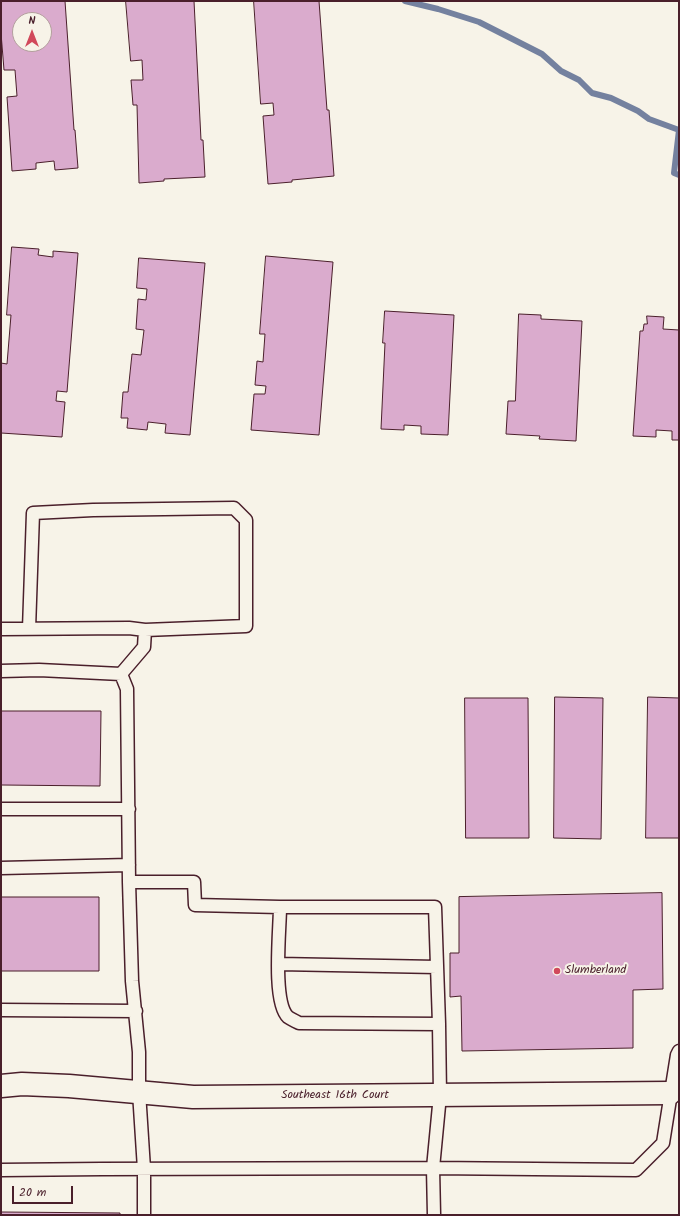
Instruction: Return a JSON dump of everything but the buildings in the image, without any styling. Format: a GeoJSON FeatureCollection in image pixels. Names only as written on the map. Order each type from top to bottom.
{"type":"FeatureCollection","features":[{"type":"Feature","properties":{"kind":"street","name":"Southeast 16th Court"},"geometry":{"type":"LineString","coordinates":[[1,1086],[22,1084],[69,1086],[194,1097],[670,1093]]}},
{"type":"Feature","properties":{"kind":"lane"},"geometry":{"type":"LineString","coordinates":[[1,629],[29,629],[129,628],[145,630],[246,626],[246,520],[234,508],[93,510],[33,513],[29,629]]}},
{"type":"Feature","properties":{"kind":"lane"},"geometry":{"type":"LineString","coordinates":[[121,674],[144,647],[145,630]]}},
{"type":"Feature","properties":{"kind":"lane"},"geometry":{"type":"LineString","coordinates":[[1,671],[39,670],[121,674]]}},
{"type":"Feature","properties":{"kind":"lane"},"geometry":{"type":"LineString","coordinates":[[121,674],[127,689],[129,882],[132,981],[139,1052],[139,1092],[144,1169],[144,1215]]}},
{"type":"Feature","properties":{"kind":"lane"},"geometry":{"type":"LineString","coordinates":[[1,809],[129,809]]}},
{"type":"Feature","properties":{"kind":"lane"},"geometry":{"type":"LineString","coordinates":[[1,868],[129,865]]}},
{"type":"Feature","properties":{"kind":"lane"},"geometry":{"type":"LineString","coordinates":[[129,882],[194,882],[195,905],[280,907],[435,907],[440,1095],[433,1168],[434,1215]]}},
{"type":"Feature","properties":{"kind":"lane"},"geometry":{"type":"LineString","coordinates":[[280,907],[278,986],[282,1006],[288,1017],[299,1023],[439,1024]]}},
{"type":"Feature","properties":{"kind":"lane"},"geometry":{"type":"LineString","coordinates":[[279,964],[437,967]]}},
{"type":"Feature","properties":{"kind":"lane"},"geometry":{"type":"LineString","coordinates":[[1,1010],[136,1011]]}},
{"type":"Feature","properties":{"kind":"lane"},"geometry":{"type":"LineString","coordinates":[[1,1170],[433,1168],[636,1170],[664,1143],[670,1093],[679,1051]]}},
{"type":"Feature","properties":{"kind":"waterway"},"geometry":{"type":"LineString","coordinates":[[405,1],[438,9],[479,22],[542,54],[561,71],[579,80],[592,93],[611,98],[638,111],[649,119],[679,130],[674,173],[679,175]]}},
{"type":"Feature","properties":{"kind":"place","name":"Slumberland"},"geometry":{"type":"Point","coordinates":[557,971]}}]}
